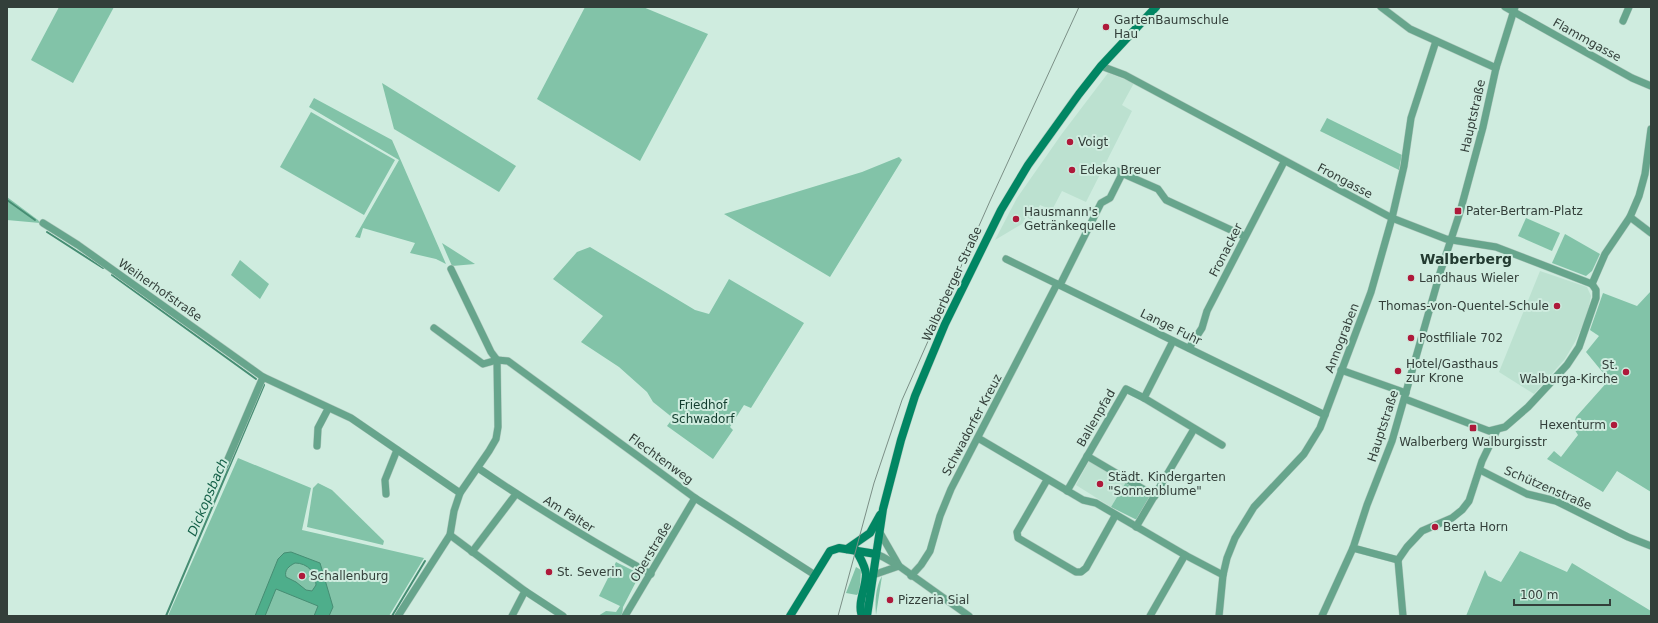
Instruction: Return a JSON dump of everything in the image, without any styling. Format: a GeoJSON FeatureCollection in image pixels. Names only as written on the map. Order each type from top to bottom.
{"type":"FeatureCollection","features":[{"type":"Feature","properties":{"kind":"main road","name":"Walberberger Straße"},"geometry":{"type":"LineString","coordinates":[[867,616],[883,509],[901,440],[915,396],[945,324],[982,246],[1028,165],[1079,94],[1101,66],[1156,7]]}},
{"type":"Feature","properties":{"kind":"main road"},"geometry":{"type":"LineString","coordinates":[[847,549],[870,533],[883,509]]}},
{"type":"Feature","properties":{"kind":"main road"},"geometry":{"type":"LineString","coordinates":[[790,616],[830,551],[839,548],[876,554]]}},
{"type":"Feature","properties":{"kind":"main road"},"geometry":{"type":"LineString","coordinates":[[856,550],[863,563],[866,574],[861,605],[862,616]]}},
{"type":"Feature","properties":{"kind":"street"},"geometry":{"type":"LineString","coordinates":[[1381,7],[1410,29],[1496,68]]}},
{"type":"Feature","properties":{"kind":"street","name":"Flammgasse"},"geometry":{"type":"LineString","coordinates":[[1505,7],[1514,10],[1632,78],[1651,86]]}},
{"type":"Feature","properties":{"kind":"street"},"geometry":{"type":"LineString","coordinates":[[1623,21],[1629,7]]}},
{"type":"Feature","properties":{"kind":"street","name":"Hauptstraße"},"geometry":{"type":"LineString","coordinates":[[1322,616],[1353,548],[1367,505],[1392,441],[1440,273],[1452,240],[1483,127],[1496,68],[1514,10]]}},
{"type":"Feature","properties":{"kind":"street","name":"Annograben"},"geometry":{"type":"LineString","coordinates":[[1219,616],[1223,575],[1230,551],[1245,520],[1254,507],[1310,447],[1325,415],[1371,292],[1392,218],[1404,166],[1411,118],[1436,41]]}},
{"type":"Feature","properties":{"kind":"street","name":"Frongasse"},"geometry":{"type":"LineString","coordinates":[[1101,66],[1125,75],[1284,162],[1392,218],[1452,240],[1496,247],[1592,284]]}},
{"type":"Feature","properties":{"kind":"street"},"geometry":{"type":"LineString","coordinates":[[1341,370],[1489,431],[1504,427],[1540,394],[1567,365],[1579,347],[1596,298],[1596,290],[1592,284],[1605,254],[1630,217],[1639,196],[1650,149],[1651,128]]}},
{"type":"Feature","properties":{"kind":"street","name":"Fronacker"},"geometry":{"type":"LineString","coordinates":[[1189,348],[1202,328],[1207,311],[1244,236],[1284,162]]}},
{"type":"Feature","properties":{"kind":"street","name":"Schwadorfer Kreuz"},"geometry":{"type":"LineString","coordinates":[[911,576],[921,566],[930,551],[940,516],[951,489],[1101,204],[1110,198],[1119,172],[1158,189],[1166,200],[1244,236]]}},
{"type":"Feature","properties":{"kind":"street"},"geometry":{"type":"LineString","coordinates":[[1630,217],[1651,233]]}},
{"type":"Feature","properties":{"kind":"street","name":"Weiherhofstraße"},"geometry":{"type":"LineString","coordinates":[[43,223],[78,245],[263,377],[328,409],[351,418],[460,493]]}},
{"type":"Feature","properties":{"kind":"street","name":"Lange Fuhr"},"geometry":{"type":"LineString","coordinates":[[1006,259],[1325,415]]}},
{"type":"Feature","properties":{"kind":"street"},"geometry":{"type":"LineString","coordinates":[[398,616],[450,535],[454,511],[460,493],[490,451],[496,439],[498,427],[497,360],[491,352],[451,269]]}},
{"type":"Feature","properties":{"kind":"street"},"geometry":{"type":"LineString","coordinates":[[434,328],[483,364],[497,360]]}},
{"type":"Feature","properties":{"kind":"street"},"geometry":{"type":"LineString","coordinates":[[1173,341],[1144,398],[1222,445]]}},
{"type":"Feature","properties":{"kind":"street","name":"Flechtenweg"},"geometry":{"type":"LineString","coordinates":[[497,360],[508,361],[695,498],[815,575]]}},
{"type":"Feature","properties":{"kind":"street"},"geometry":{"type":"LineString","coordinates":[[225,466],[263,377]]}},
{"type":"Feature","properties":{"kind":"street","name":"Ballenpfad"},"geometry":{"type":"LineString","coordinates":[[1067,490],[1126,389],[1144,398]]}},
{"type":"Feature","properties":{"kind":"street"},"geometry":{"type":"LineString","coordinates":[[317,446],[318,428],[328,409]]}},
{"type":"Feature","properties":{"kind":"street"},"geometry":{"type":"LineString","coordinates":[[1136,527],[1194,429]]}},
{"type":"Feature","properties":{"kind":"street"},"geometry":{"type":"LineString","coordinates":[[1403,616],[1398,560],[1407,547],[1422,531],[1452,518],[1462,510],[1469,501],[1497,430]]}},
{"type":"Feature","properties":{"kind":"street"},"geometry":{"type":"LineString","coordinates":[[978,438],[1047,480],[1083,500],[1096,503],[1115,516],[1223,575]]}},
{"type":"Feature","properties":{"kind":"street"},"geometry":{"type":"LineString","coordinates":[[386,494],[385,480],[398,450]]}},
{"type":"Feature","properties":{"kind":"street"},"geometry":{"type":"LineString","coordinates":[[1087,456],[1154,496]]}},
{"type":"Feature","properties":{"kind":"street","name":"Am Falter"},"geometry":{"type":"LineString","coordinates":[[478,468],[516,494],[603,548],[651,574]]}},
{"type":"Feature","properties":{"kind":"street","name":"Schützenstraße"},"geometry":{"type":"LineString","coordinates":[[1480,470],[1527,494],[1556,501],[1628,538],[1651,546]]}},
{"type":"Feature","properties":{"kind":"street"},"geometry":{"type":"LineString","coordinates":[[1047,480],[1017,532],[1018,538],[1076,572],[1081,572],[1086,568],[1115,516]]}},
{"type":"Feature","properties":{"kind":"street"},"geometry":{"type":"LineString","coordinates":[[472,552],[516,494]]}},
{"type":"Feature","properties":{"kind":"street","name":"Oberstraße"},"geometry":{"type":"LineString","coordinates":[[625,616],[695,498]]}},
{"type":"Feature","properties":{"kind":"street"},"geometry":{"type":"LineString","coordinates":[[879,531],[899,566]]}},
{"type":"Feature","properties":{"kind":"street"},"geometry":{"type":"LineString","coordinates":[[450,535],[525,591],[563,616]]}},
{"type":"Feature","properties":{"kind":"street"},"geometry":{"type":"LineString","coordinates":[[1353,548],[1398,560]]}},
{"type":"Feature","properties":{"kind":"street"},"geometry":{"type":"LineString","coordinates":[[876,554],[899,566],[969,616]]}},
{"type":"Feature","properties":{"kind":"street"},"geometry":{"type":"LineString","coordinates":[[1150,616],[1185,555]]}},
{"type":"Feature","properties":{"kind":"street"},"geometry":{"type":"LineString","coordinates":[[873,575],[899,566]]}},
{"type":"Feature","properties":{"kind":"street"},"geometry":{"type":"LineString","coordinates":[[512,616],[525,591]]}},
{"type":"Feature","properties":{"kind":"shaded area"},"geometry":{"type":"Polygon","coordinates":[[[1108,73],[1134,83],[1122,105],[1132,111],[1086,202],[1062,191],[1052,210],[1040,205],[1032,220],[1026,217],[1022,224],[995,240],[1017,198],[1061,135],[1108,73]]]}},
{"type":"Feature","properties":{"kind":"shaded area","name":"Thomas-von-Quentel-Schule"},"geometry":{"type":"Polygon","coordinates":[[[1540,271],[1587,287],[1591,296],[1587,316],[1565,359],[1534,394],[1499,372],[1540,271]]]}},
{"type":"Feature","properties":{"kind":"shaded area","name":"Städt. Kindergarten \"Sonnenblume\""},"geometry":{"type":"Polygon","coordinates":[[[1089,461],[1126,482],[1111,507],[1076,485],[1089,461]]]}},
{"type":"Feature","properties":{"kind":"shaded area"},"geometry":{"type":"Polygon","coordinates":[[[291,552],[320,563],[333,607],[329,616],[314,616],[318,606],[276,589],[265,616],[255,616],[278,559],[284,553],[291,552]],[[295,563],[286,570],[286,577],[296,582],[306,590],[312,591],[316,585],[315,576],[307,567],[300,563],[295,563]]]}},
{"type":"Feature","properties":{"kind":"green space"},"geometry":{"type":"Polygon","coordinates":[[[59,7],[114,7],[73,83],[31,60],[59,7]]]}},
{"type":"Feature","properties":{"kind":"green space"},"geometry":{"type":"Polygon","coordinates":[[[585,7],[643,7],[708,34],[640,161],[537,99],[585,7]]]}},
{"type":"Feature","properties":{"kind":"green space"},"geometry":{"type":"Polygon","coordinates":[[[382,83],[516,166],[499,192],[394,129],[382,83]]]}},
{"type":"Feature","properties":{"kind":"green space"},"geometry":{"type":"Polygon","coordinates":[[[314,98],[392,140],[446,264],[436,259],[410,253],[415,243],[363,228],[360,238],[355,237],[399,160],[309,107],[314,98]]]}},
{"type":"Feature","properties":{"kind":"green space"},"geometry":{"type":"Polygon","coordinates":[[[311,112],[395,160],[364,215],[280,167],[311,112]]]}},
{"type":"Feature","properties":{"kind":"green space"},"geometry":{"type":"Polygon","coordinates":[[[1327,118],[1402,155],[1399,170],[1320,131],[1327,118]]]}},
{"type":"Feature","properties":{"kind":"green space"},"geometry":{"type":"Polygon","coordinates":[[[899,157],[902,160],[830,277],[724,214],[862,172],[899,157]]]}},
{"type":"Feature","properties":{"kind":"green space"},"geometry":{"type":"Polygon","coordinates":[[[7,197],[38,220],[40,223],[7,220],[7,197]]]}},
{"type":"Feature","properties":{"kind":"green space"},"geometry":{"type":"Polygon","coordinates":[[[1526,218],[1560,233],[1552,251],[1518,236],[1526,218]]]}},
{"type":"Feature","properties":{"kind":"green space"},"geometry":{"type":"Polygon","coordinates":[[[1565,234],[1600,254],[1592,271],[1586,276],[1552,263],[1565,234]]]}},
{"type":"Feature","properties":{"kind":"green space"},"geometry":{"type":"Polygon","coordinates":[[[442,243],[475,264],[452,266],[442,243]]]}},
{"type":"Feature","properties":{"kind":"green space","name":"Friedhof Schwadorf"},"geometry":{"type":"Polygon","coordinates":[[[590,247],[695,310],[709,314],[729,279],[804,323],[751,408],[744,405],[730,427],[733,430],[713,459],[667,426],[673,418],[653,402],[647,392],[619,367],[581,342],[603,316],[553,279],[577,252],[590,247]]]}},
{"type":"Feature","properties":{"kind":"green space"},"geometry":{"type":"Polygon","coordinates":[[[240,260],[269,284],[260,299],[231,275],[240,260]]]}},
{"type":"Feature","properties":{"kind":"green space"},"geometry":{"type":"Polygon","coordinates":[[[1651,291],[1651,492],[1617,471],[1603,492],[1547,459],[1554,451],[1561,457],[1578,435],[1573,427],[1576,417],[1609,380],[1586,352],[1599,336],[1590,330],[1603,293],[1637,306],[1651,291]]]}},
{"type":"Feature","properties":{"kind":"green space"},"geometry":{"type":"Polygon","coordinates":[[[238,458],[311,488],[302,530],[424,558],[389,616],[168,616],[238,458]]]}},
{"type":"Feature","properties":{"kind":"green space"},"geometry":{"type":"Polygon","coordinates":[[[1126,482],[1150,496],[1137,519],[1111,507],[1126,482]]]}},
{"type":"Feature","properties":{"kind":"green space"},"geometry":{"type":"Polygon","coordinates":[[[318,483],[332,490],[384,541],[383,545],[307,527],[313,488],[318,483]]]}},
{"type":"Feature","properties":{"kind":"green space"},"geometry":{"type":"Polygon","coordinates":[[[1520,551],[1567,572],[1572,563],[1651,611],[1651,616],[1466,616],[1485,570],[1488,576],[1501,582],[1520,551]]]}},
{"type":"Feature","properties":{"kind":"green space"},"geometry":{"type":"Polygon","coordinates":[[[616,562],[640,574],[623,607],[622,616],[598,616],[606,611],[616,612],[620,606],[599,596],[616,562]]]}},
{"type":"Feature","properties":{"kind":"green space"},"geometry":{"type":"Polygon","coordinates":[[[856,567],[861,570],[860,590],[857,595],[846,593],[856,567]]]}},
{"type":"Feature","properties":{"kind":"green space"},"geometry":{"type":"Polygon","coordinates":[[[882,576],[876,615],[876,595],[882,576]]]}},
{"type":"Feature","properties":{"kind":"waterway","name":"Dickopsbach"},"geometry":{"type":"LineString","coordinates":[[7,200],[35,220]]}},
{"type":"Feature","properties":{"kind":"waterway","name":"Dickopsbach"},"geometry":{"type":"LineString","coordinates":[[47,232],[103,268]]}},
{"type":"Feature","properties":{"kind":"waterway","name":"Dickopsbach"},"geometry":{"type":"LineString","coordinates":[[112,275],[256,379]]}},
{"type":"Feature","properties":{"kind":"waterway","name":"Dickopsbach"},"geometry":{"type":"LineString","coordinates":[[166,616],[264,385]]}},
{"type":"Feature","properties":{"kind":"waterway"},"geometry":{"type":"LineString","coordinates":[[392,616],[425,561]]}},
{"type":"Feature","properties":{"kind":"tram line"},"geometry":{"type":"LineString","coordinates":[[838,616],[874,483],[902,400],[990,201],[1079,7]]}},
{"type":"Feature","properties":{"kind":"place","name":"GartenBaumschule Hau"},"geometry":{"type":"Point","coordinates":[1106,27]}},
{"type":"Feature","properties":{"kind":"place","name":"Voigt"},"geometry":{"type":"Point","coordinates":[1070,142]}},
{"type":"Feature","properties":{"kind":"place","name":"Edeka Breuer"},"geometry":{"type":"Point","coordinates":[1072,170]}},
{"type":"Feature","properties":{"kind":"place","name":"Pater-Bertram-Platz"},"geometry":{"type":"Point","coordinates":[1458,211]}},
{"type":"Feature","properties":{"kind":"place","name":"Hausmann's Getränkequelle"},"geometry":{"type":"Point","coordinates":[1016,219]}},
{"type":"Feature","properties":{"kind":"place","name":"Landhaus Wieler"},"geometry":{"type":"Point","coordinates":[1411,278]}},
{"type":"Feature","properties":{"kind":"place","name":"Thomas-von-Quentel-Schule"},"geometry":{"type":"Point","coordinates":[1557,306]}},
{"type":"Feature","properties":{"kind":"place","name":"Postfiliale 702"},"geometry":{"type":"Point","coordinates":[1411,338]}},
{"type":"Feature","properties":{"kind":"place","name":"Hotel/Gasthaus zur Krone"},"geometry":{"type":"Point","coordinates":[1398,371]}},
{"type":"Feature","properties":{"kind":"place","name":"St. Walburga-Kirche"},"geometry":{"type":"Point","coordinates":[1626,372]}},
{"type":"Feature","properties":{"kind":"place","name":"Hexenturm"},"geometry":{"type":"Point","coordinates":[1614,425]}},
{"type":"Feature","properties":{"kind":"place","name":"Walberberg Walburgisstr"},"geometry":{"type":"Point","coordinates":[1473,428]}},
{"type":"Feature","properties":{"kind":"place","name":"Städt. Kindergarten \"Sonnenblume\""},"geometry":{"type":"Point","coordinates":[1100,484]}},
{"type":"Feature","properties":{"kind":"place","name":"Berta Horn"},"geometry":{"type":"Point","coordinates":[1435,527]}},
{"type":"Feature","properties":{"kind":"place","name":"St. Severin"},"geometry":{"type":"Point","coordinates":[549,572]}},
{"type":"Feature","properties":{"kind":"place","name":"Schallenburg"},"geometry":{"type":"Point","coordinates":[302,576]}},
{"type":"Feature","properties":{"kind":"place","name":"Pizzeria Sial"},"geometry":{"type":"Point","coordinates":[890,600]}},
{"type":"Feature","properties":{"kind":"district","name":"Walberberg"},"geometry":{"type":"Point","coordinates":[1466,259]}}]}
